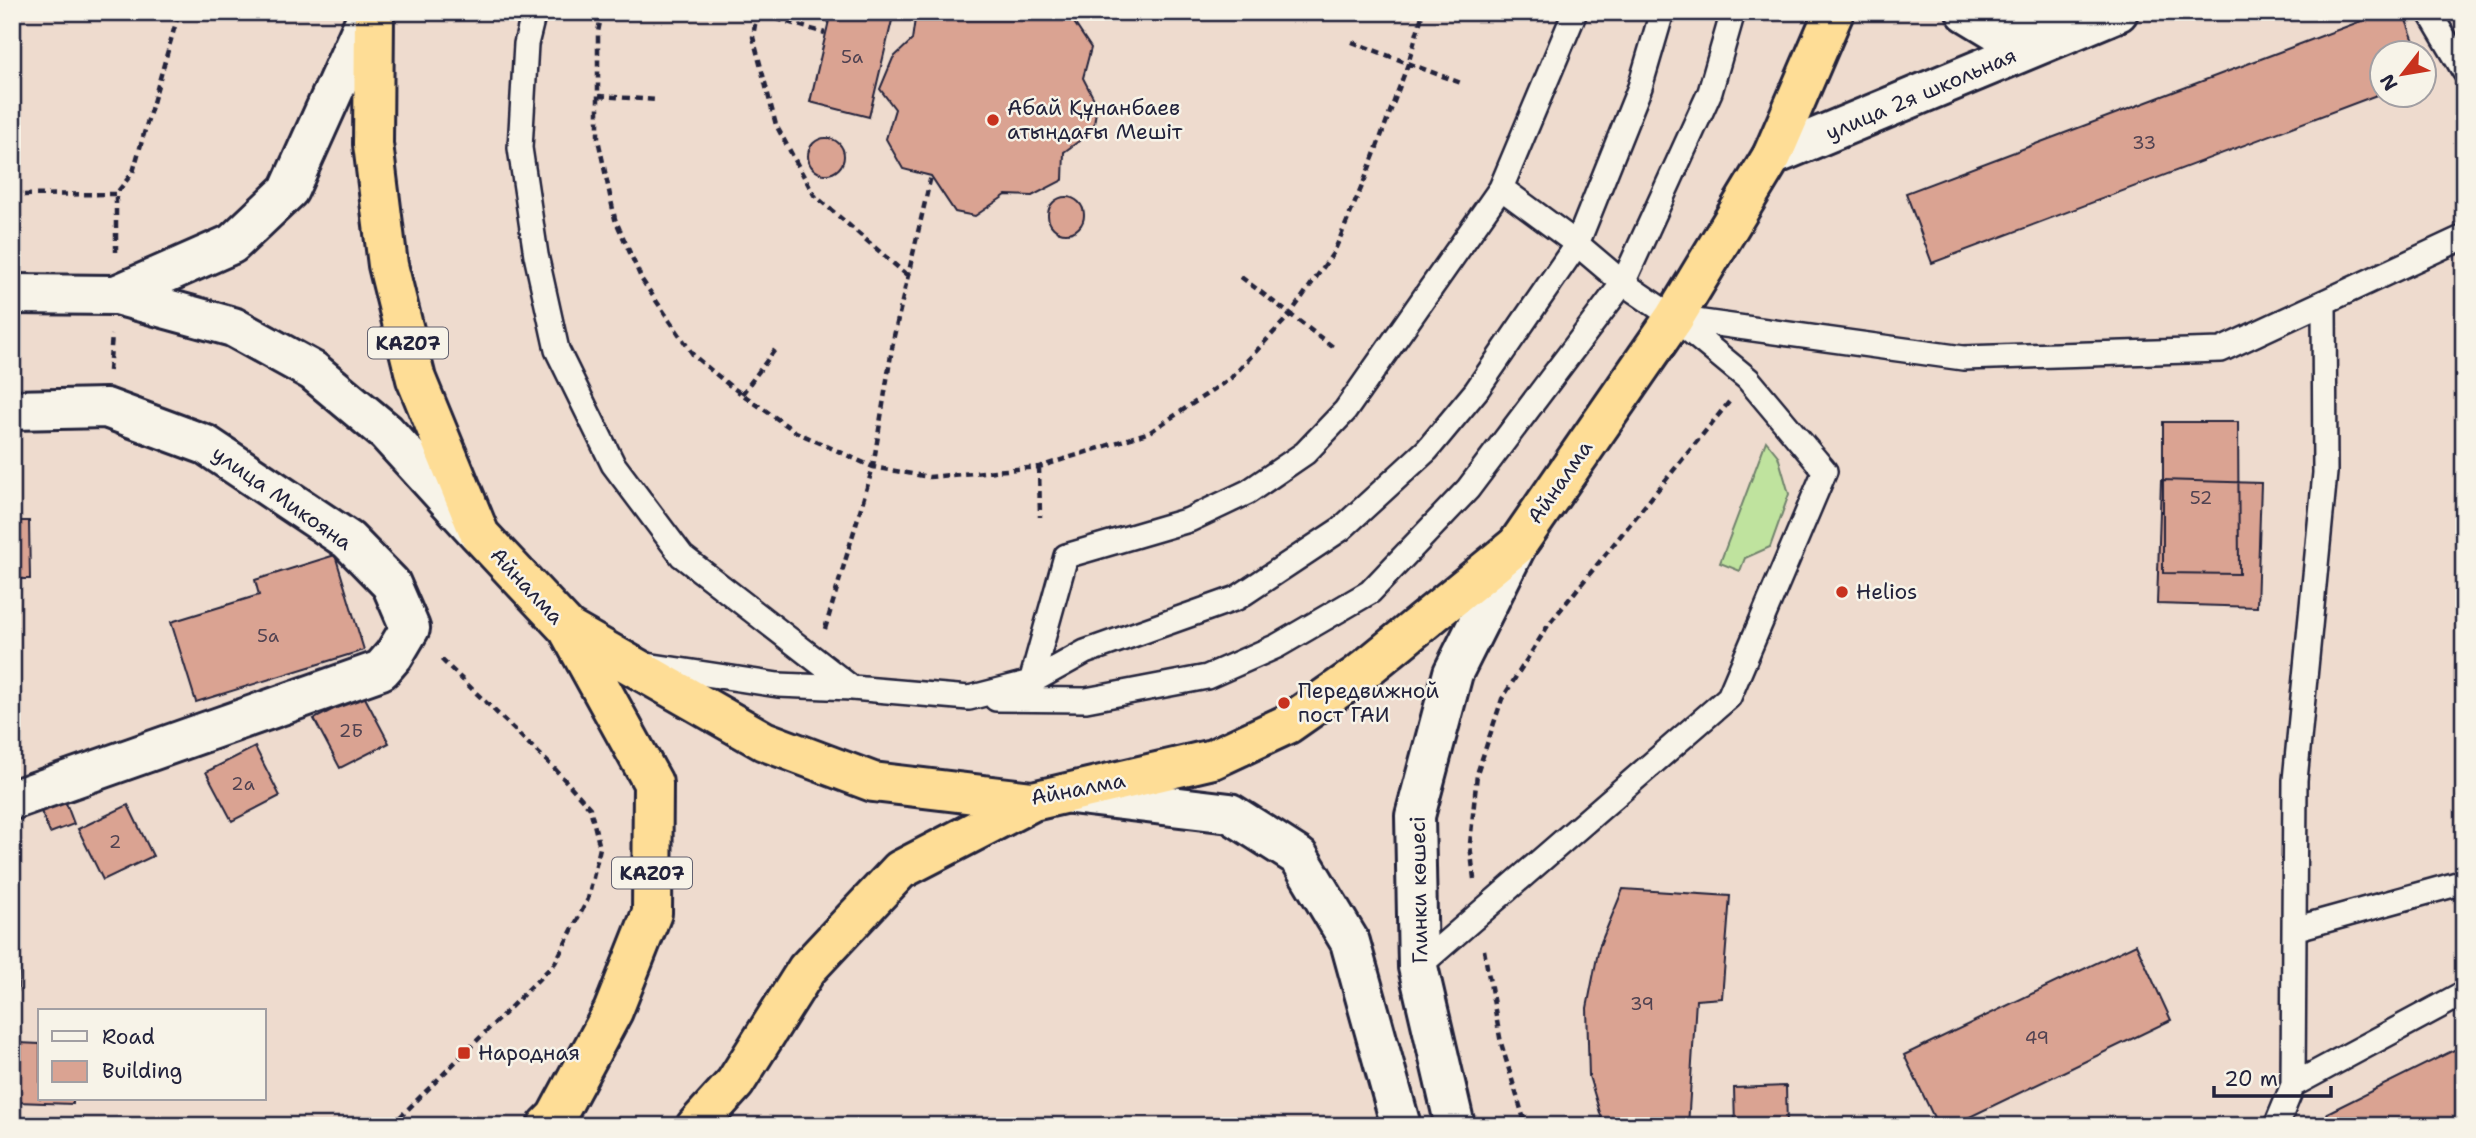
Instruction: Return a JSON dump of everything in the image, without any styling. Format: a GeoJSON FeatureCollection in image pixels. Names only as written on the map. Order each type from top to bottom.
{"type":"FeatureCollection","features":[{"type":"Feature","properties":{"kind":"highway","name":"Айналма"},"geometry":{"type":"LineString","coordinates":[[374,12],[373,144],[388,265],[416,379],[480,535],[568,629],[765,741],[873,782],[1033,801],[1213,759],[1288,724],[1358,675],[1517,545],[1674,318],[1772,156],[1834,12]]}},
{"type":"Feature","properties":{"kind":"highway","name":"KAZ07"},"geometry":{"type":"LineString","coordinates":[[547,1126],[556,1117],[613,1011],[652,912],[653,783],[568,629]]}},
{"type":"Feature","properties":{"kind":"highway","name":"KAZ07"},"geometry":{"type":"LineString","coordinates":[[696,1126],[735,1083],[807,969],[900,870],[1033,801]]}},
{"type":"Feature","properties":{"kind":"street"},"geometry":{"type":"LineString","coordinates":[[116,295],[232,244],[289,190],[369,12]]}},
{"type":"Feature","properties":{"kind":"street","name":"улица 2я школьная"},"geometry":{"type":"LineString","coordinates":[[1966,12],[1999,32],[2070,32]]}},
{"type":"Feature","properties":{"kind":"street","name":"улица 2я школьная"},"geometry":{"type":"LineString","coordinates":[[1772,156],[2118,12]]}},
{"type":"Feature","properties":{"kind":"street"},"geometry":{"type":"LineString","coordinates":[[12,294],[116,295],[233,327],[313,371],[386,432],[480,535]]}},
{"type":"Feature","properties":{"kind":"street","name":"улица Микояна"},"geometry":{"type":"LineString","coordinates":[[12,410],[106,408],[206,444],[348,540],[391,584],[410,628]]}},
{"type":"Feature","properties":{"kind":"street","name":"Глинки көшесі"},"geometry":{"type":"LineString","coordinates":[[1455,1126],[1418,967],[1415,816],[1453,673],[1517,545]]}},
{"type":"Feature","properties":{"kind":"street"},"geometry":{"type":"LineString","coordinates":[[12,800],[381,670],[394,655],[410,628]]}},
{"type":"Feature","properties":{"kind":"street"},"geometry":{"type":"LineString","coordinates":[[1071,794],[1230,813],[1298,857],[1350,942],[1401,1126]]}},
{"type":"Feature","properties":{"kind":"lane"},"geometry":{"type":"LineString","coordinates":[[534,12],[526,44],[520,149],[536,256],[557,350],[613,464],[682,556],[852,688]]}},
{"type":"Feature","properties":{"kind":"lane"},"geometry":{"type":"LineString","coordinates":[[1031,682],[1066,556],[1189,520],[1248,492],[1305,453],[1345,411],[1502,188],[1575,12]]}},
{"type":"Feature","properties":{"kind":"lane"},"geometry":{"type":"LineString","coordinates":[[969,698],[1031,682],[1085,652],[1237,598],[1341,529],[1427,450],[1476,391],[1577,244],[1640,87],[1662,12]]}},
{"type":"Feature","properties":{"kind":"lane"},"geometry":{"type":"LineString","coordinates":[[625,661],[778,685],[969,698],[1086,700],[1208,677],[1277,646],[1370,592],[1468,489],[1623,284],[1710,92],[1733,12]]}},
{"type":"Feature","properties":{"kind":"lane"},"geometry":{"type":"LineString","coordinates":[[2429,12],[2464,71]]}},
{"type":"Feature","properties":{"kind":"lane"},"geometry":{"type":"LineString","coordinates":[[1418,967],[1729,697],[1825,471],[1748,379],[1674,318],[1623,284],[1577,244],[1502,188]]}},
{"type":"Feature","properties":{"kind":"lane"},"geometry":{"type":"LineString","coordinates":[[1674,318],[1963,358],[2221,350],[2464,237]]}},
{"type":"Feature","properties":{"kind":"lane"},"geometry":{"type":"LineString","coordinates":[[2276,1126],[2292,1085],[2295,780],[2325,473],[2324,304]]}},
{"type":"Feature","properties":{"kind":"lane"},"geometry":{"type":"LineString","coordinates":[[2294,929],[2464,881]]}},
{"type":"Feature","properties":{"kind":"lane"},"geometry":{"type":"LineString","coordinates":[[2292,1085],[2464,993]]}},
{"type":"Feature","properties":{"kind":"path"},"geometry":{"type":"LineString","coordinates":[[12,195],[116,194],[134,172],[179,12]]}},
{"type":"Feature","properties":{"kind":"path"},"geometry":{"type":"LineString","coordinates":[[602,12],[598,32],[597,139],[615,219],[642,280],[694,356],[796,432],[873,467],[929,477],[1039,467],[1150,432],[1231,378],[1291,313],[1334,252],[1365,179],[1408,64],[1423,12]]}},
{"type":"Feature","properties":{"kind":"path"},"geometry":{"type":"LineString","coordinates":[[825,33],[756,13],[753,37],[776,125],[814,195],[908,276]]}},
{"type":"Feature","properties":{"kind":"path"},"geometry":{"type":"LineString","coordinates":[[1352,42],[1461,83]]}},
{"type":"Feature","properties":{"kind":"path"},"geometry":{"type":"LineString","coordinates":[[598,96],[658,100]]}},
{"type":"Feature","properties":{"kind":"path"},"geometry":{"type":"LineString","coordinates":[[816,660],[873,467],[894,336],[931,176]]}},
{"type":"Feature","properties":{"kind":"path"},"geometry":{"type":"LineString","coordinates":[[1241,277],[1333,347]]}},
{"type":"Feature","properties":{"kind":"path"},"geometry":{"type":"LineString","coordinates":[[742,394],[777,347]]}},
{"type":"Feature","properties":{"kind":"path"},"geometry":{"type":"LineString","coordinates":[[1526,1126],[1501,1043],[1478,915],[1470,844],[1477,774],[1502,699],[1549,624],[1748,379]]}},
{"type":"Feature","properties":{"kind":"path"},"geometry":{"type":"LineString","coordinates":[[1039,467],[1041,517]]}},
{"type":"Feature","properties":{"kind":"path"},"geometry":{"type":"LineString","coordinates":[[391,1126],[555,962],[588,899],[600,848],[590,808],[555,769],[410,628]]}},
{"type":"Feature","properties":{"kind":"green space"},"geometry":{"type":"Polygon","coordinates":[[[1766,441],[1778,456],[1789,494],[1770,547],[1745,558],[1740,571],[1720,563],[1766,441]]]}},
{"type":"Feature","properties":{"kind":"building"},"geometry":{"type":"Polygon","coordinates":[[[831,12],[894,12],[869,117],[810,102],[831,12]]]}},
{"type":"Feature","properties":{"kind":"building","name":"Абай Құнанбаев атындағы Мешіт"},"geometry":{"type":"Polygon","coordinates":[[[916,12],[1042,12],[1044,17],[1073,21],[1091,48],[1083,78],[1097,105],[1093,131],[1064,152],[1063,180],[1032,196],[1006,195],[975,216],[955,212],[931,176],[903,169],[886,139],[895,109],[880,89],[893,58],[912,40],[916,12]]]}},
{"type":"Feature","properties":{"kind":"building"},"geometry":{"type":"Polygon","coordinates":[[[2385,12],[2403,12],[2413,38],[2368,38],[2368,98],[1932,263],[1906,193],[2385,12]]]}},
{"type":"Feature","properties":{"kind":"building"},"geometry":{"type":"Polygon","coordinates":[[[826,138],[839,143],[844,156],[839,169],[826,174],[813,169],[808,156],[813,143],[826,138]]]}},
{"type":"Feature","properties":{"kind":"building"},"geometry":{"type":"Polygon","coordinates":[[[1066,197],[1079,202],[1084,215],[1079,228],[1066,233],[1053,228],[1048,215],[1053,202],[1066,197]]]}},
{"type":"Feature","properties":{"kind":"building"},"geometry":{"type":"Polygon","coordinates":[[[2163,422],[2238,422],[2239,574],[2163,573],[2163,422]]]}},
{"type":"Feature","properties":{"kind":"building"},"geometry":{"type":"Polygon","coordinates":[[[2161,480],[2261,483],[2257,607],[2157,604],[2161,480]]]}},
{"type":"Feature","properties":{"kind":"building"},"geometry":{"type":"Polygon","coordinates":[[[12,521],[29,521],[30,579],[12,579],[12,521]]]}},
{"type":"Feature","properties":{"kind":"building"},"geometry":{"type":"Polygon","coordinates":[[[335,555],[364,650],[196,702],[171,622],[259,595],[255,580],[335,555]]]}},
{"type":"Feature","properties":{"kind":"building"},"geometry":{"type":"Polygon","coordinates":[[[363,694],[389,743],[340,768],[314,719],[363,694]]]}},
{"type":"Feature","properties":{"kind":"building"},"geometry":{"type":"Polygon","coordinates":[[[255,747],[280,796],[232,821],[206,772],[255,747]]]}},
{"type":"Feature","properties":{"kind":"building"},"geometry":{"type":"Polygon","coordinates":[[[60,787],[74,824],[50,833],[35,797],[60,787]]]}},
{"type":"Feature","properties":{"kind":"building"},"geometry":{"type":"Polygon","coordinates":[[[128,805],[153,856],[103,880],[78,829],[128,805]]]}},
{"type":"Feature","properties":{"kind":"building"},"geometry":{"type":"Polygon","coordinates":[[[1623,889],[1730,896],[1722,998],[1696,1000],[1688,1126],[1604,1126],[1589,1076],[1587,1008],[1599,947],[1623,889]]]}},
{"type":"Feature","properties":{"kind":"building"},"geometry":{"type":"Polygon","coordinates":[[[12,932],[21,932],[18,991],[12,990],[12,932]]]}},
{"type":"Feature","properties":{"kind":"building"},"geometry":{"type":"Polygon","coordinates":[[[2136,944],[2171,1020],[1951,1126],[1938,1126],[1904,1055],[2136,944]]]}},
{"type":"Feature","properties":{"kind":"building"},"geometry":{"type":"Polygon","coordinates":[[[18,1043],[38,1044],[38,1100],[73,1100],[73,1104],[16,1102],[18,1043]]]}},
{"type":"Feature","properties":{"kind":"building"},"geometry":{"type":"Polygon","coordinates":[[[2464,1045],[2464,1126],[2333,1126],[2327,1113],[2464,1045]]]}},
{"type":"Feature","properties":{"kind":"building"},"geometry":{"type":"Polygon","coordinates":[[[1786,1086],[1787,1126],[1735,1126],[1734,1088],[1786,1086]]]}},
{"type":"Feature","properties":{"kind":"place","name":"Абай Құнанбаев атындағы Мешіт"},"geometry":{"type":"Point","coordinates":[993,120]}},
{"type":"Feature","properties":{"kind":"place","name":"Helios"},"geometry":{"type":"Point","coordinates":[1842,592]}},
{"type":"Feature","properties":{"kind":"place","name":"Передвижной пост ГАИ"},"geometry":{"type":"Point","coordinates":[1284,703]}},
{"type":"Feature","properties":{"kind":"place","name":"Народная"},"geometry":{"type":"Point","coordinates":[464,1053]}}]}
